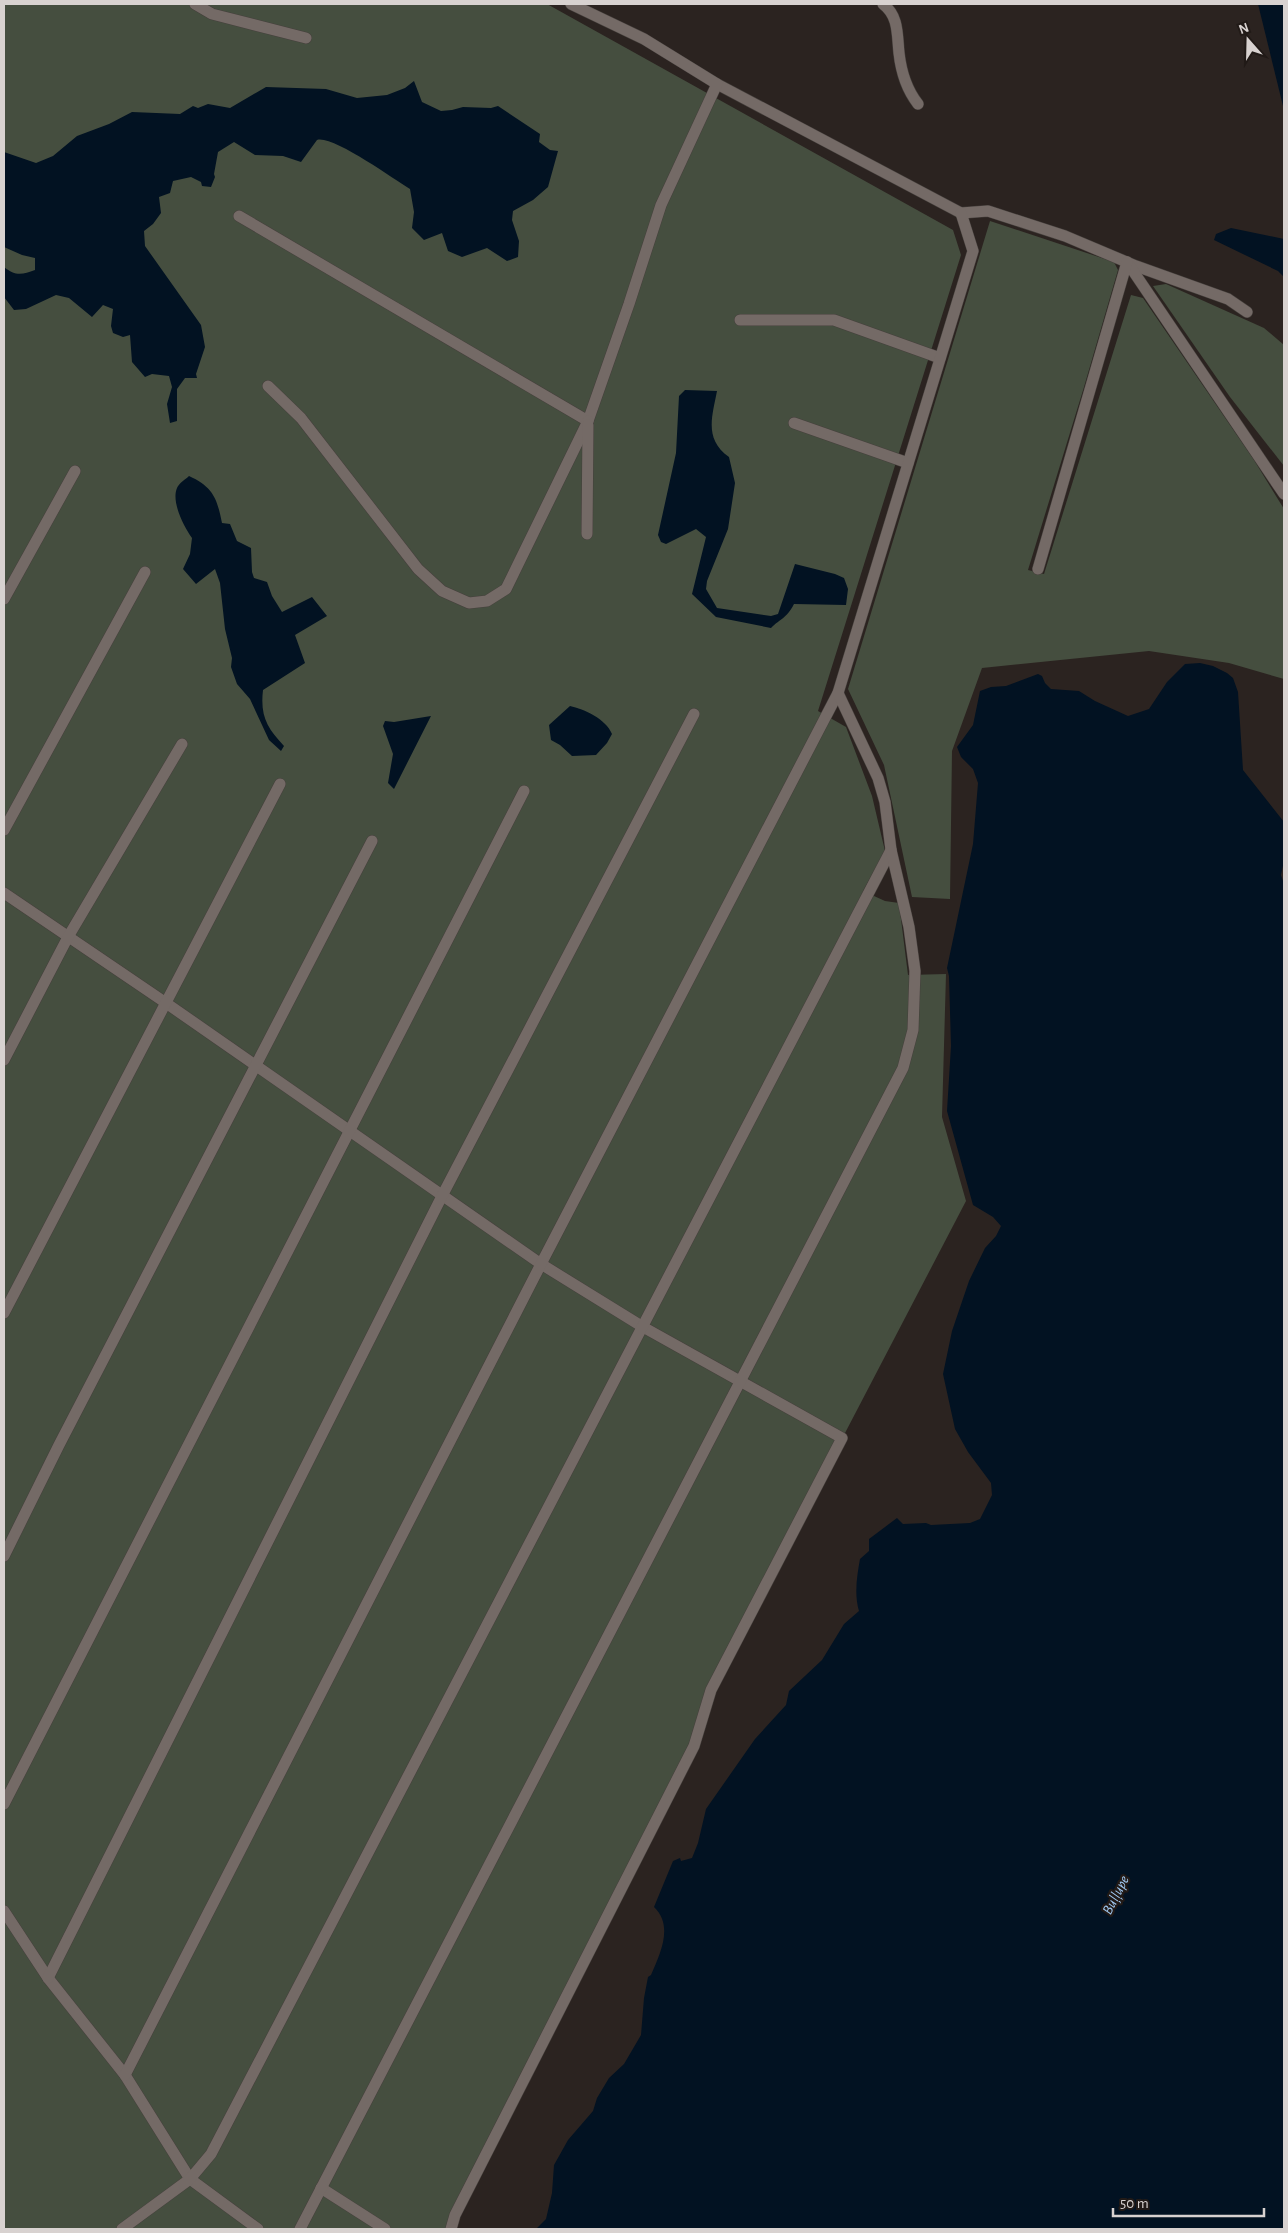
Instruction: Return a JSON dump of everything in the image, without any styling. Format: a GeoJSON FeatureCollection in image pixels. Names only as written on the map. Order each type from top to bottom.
{"type":"FeatureCollection","features":[{"type":"Feature","properties":{"kind":"lane"},"geometry":{"type":"LineString","coordinates":[[195,4],[212,14],[306,38]]}},
{"type":"Feature","properties":{"kind":"lane"},"geometry":{"type":"LineString","coordinates":[[571,4],[644,39],[717,84],[961,213],[988,211],[1065,236],[1127,262],[1228,299],[1247,312]]}},
{"type":"Feature","properties":{"kind":"lane"},"geometry":{"type":"LineString","coordinates":[[883,4],[890,9],[898,30],[903,74],[912,97],[918,104]]}},
{"type":"Feature","properties":{"kind":"lane"},"geometry":{"type":"LineString","coordinates":[[268,386],[301,418],[418,569],[442,591],[469,603],[488,601],[506,589],[588,421],[661,205],[717,84]]}},
{"type":"Feature","properties":{"kind":"lane"},"geometry":{"type":"LineString","coordinates":[[125,2075],[540,1264],[838,693],[973,251],[961,213]]}},
{"type":"Feature","properties":{"kind":"lane"},"geometry":{"type":"LineString","coordinates":[[238,216],[588,421]]}},
{"type":"Feature","properties":{"kind":"lane"},"geometry":{"type":"LineString","coordinates":[[1127,262],[1284,494]]}},
{"type":"Feature","properties":{"kind":"lane"},"geometry":{"type":"LineString","coordinates":[[1038,568],[1127,262]]}},
{"type":"Feature","properties":{"kind":"lane"},"geometry":{"type":"LineString","coordinates":[[740,320],[834,320],[940,358]]}},
{"type":"Feature","properties":{"kind":"lane"},"geometry":{"type":"LineString","coordinates":[[587,534],[588,421]]}},
{"type":"Feature","properties":{"kind":"lane"},"geometry":{"type":"LineString","coordinates":[[794,423],[908,462]]}},
{"type":"Feature","properties":{"kind":"lane"},"geometry":{"type":"LineString","coordinates":[[4,600],[75,471]]}},
{"type":"Feature","properties":{"kind":"lane"},"geometry":{"type":"LineString","coordinates":[[4,830],[145,572]]}},
{"type":"Feature","properties":{"kind":"lane"},"geometry":{"type":"LineString","coordinates":[[300,2229],[903,1068],[913,1030],[915,971],[910,927],[891,850],[885,802],[878,778],[838,693]]}},
{"type":"Feature","properties":{"kind":"lane"},"geometry":{"type":"LineString","coordinates":[[48,1978],[442,1196],[694,714]]}},
{"type":"Feature","properties":{"kind":"lane"},"geometry":{"type":"LineString","coordinates":[[4,1060],[68,937],[182,744]]}},
{"type":"Feature","properties":{"kind":"lane"},"geometry":{"type":"LineString","coordinates":[[4,1313],[280,784]]}},
{"type":"Feature","properties":{"kind":"lane"},"geometry":{"type":"LineString","coordinates":[[4,1804],[348,1130],[524,791]]}},
{"type":"Feature","properties":{"kind":"lane"},"geometry":{"type":"LineString","coordinates":[[4,1556],[255,1065],[372,841]]}},
{"type":"Feature","properties":{"kind":"lane"},"geometry":{"type":"LineString","coordinates":[[122,2229],[190,2179],[211,2154],[891,850]]}},
{"type":"Feature","properties":{"kind":"lane"},"geometry":{"type":"LineString","coordinates":[[4,893],[166,1003],[540,1264],[643,1327],[842,1438],[711,1690],[694,1746],[455,2215],[451,2229]]}},
{"type":"Feature","properties":{"kind":"lane"},"geometry":{"type":"LineString","coordinates":[[4,1910],[48,1978],[125,2075],[190,2179],[258,2229]]}},
{"type":"Feature","properties":{"kind":"lane"},"geometry":{"type":"LineString","coordinates":[[321,2188],[385,2229]]}},
{"type":"Feature","properties":{"kind":"green space"},"geometry":{"type":"Polygon","coordinates":[[[4,4],[547,4],[953,230],[961,255],[818,711],[846,727],[872,796],[885,851],[863,891],[885,901],[899,903],[908,975],[946,974],[942,1117],[966,1201],[711,1690],[694,1746],[451,2229],[4,2229],[4,4]]]}},
{"type":"Feature","properties":{"kind":"green space"},"geometry":{"type":"Polygon","coordinates":[[[990,221],[1114,262],[1118,270],[1028,570],[1044,574],[1131,295],[1143,298],[1254,460],[1284,509],[1284,679],[1229,663],[1149,651],[982,668],[952,751],[950,899],[912,897],[884,765],[848,689],[990,221]]]}},
{"type":"Feature","properties":{"kind":"green space"},"geometry":{"type":"Polygon","coordinates":[[[1166,284],[1264,328],[1284,345],[1284,466],[1230,397],[1153,286],[1166,284]]]}},
{"type":"Feature","properties":{"kind":"water"},"geometry":{"type":"Polygon","coordinates":[[[1258,4],[1284,4],[1284,110],[1283,106],[1258,4]]]}},
{"type":"Feature","properties":{"kind":"water"},"geometry":{"type":"Polygon","coordinates":[[[414,81],[422,102],[441,111],[463,107],[491,108],[498,106],[540,134],[539,142],[550,150],[558,151],[548,187],[533,200],[513,211],[512,220],[519,241],[518,257],[507,261],[487,248],[462,257],[448,251],[442,233],[424,240],[412,228],[414,212],[410,189],[336,144],[325,140],[317,140],[301,162],[283,156],[255,155],[234,142],[218,152],[215,177],[211,187],[202,186],[201,182],[191,177],[173,181],[170,193],[159,197],[161,213],[153,224],[144,231],[145,246],[201,325],[205,347],[196,374],[197,378],[185,378],[177,389],[177,421],[170,423],[167,404],[172,387],[169,376],[152,374],[145,377],[132,362],[130,335],[123,337],[113,333],[111,326],[113,309],[103,305],[92,317],[69,298],[56,295],[26,309],[14,310],[4,297],[4,267],[15,273],[26,273],[35,270],[35,258],[22,255],[4,247],[4,152],[36,163],[53,156],[77,136],[109,124],[132,112],[180,114],[193,106],[198,108],[208,104],[230,108],[266,87],[326,89],[357,98],[387,95],[405,88],[414,81]]]}},
{"type":"Feature","properties":{"kind":"water"},"geometry":{"type":"Polygon","coordinates":[[[1231,228],[1284,239],[1284,277],[1278,271],[1214,240],[1216,234],[1231,228]]]}},
{"type":"Feature","properties":{"kind":"water"},"geometry":{"type":"Polygon","coordinates":[[[685,390],[717,391],[712,419],[713,435],[721,450],[729,457],[735,483],[728,529],[707,581],[706,589],[717,608],[771,616],[778,614],[795,564],[844,578],[848,589],[846,605],[794,604],[786,616],[771,628],[716,617],[692,594],[706,537],[696,529],[666,544],[661,542],[658,535],[676,453],[679,396],[685,390]]]}},
{"type":"Feature","properties":{"kind":"water"},"geometry":{"type":"Polygon","coordinates":[[[189,476],[209,489],[216,500],[222,523],[230,524],[237,541],[251,548],[254,578],[267,582],[272,596],[282,612],[312,597],[327,616],[295,635],[305,663],[263,690],[262,699],[266,721],[284,746],[281,751],[269,740],[250,699],[237,684],[231,667],[232,658],[225,629],[220,583],[215,569],[196,584],[183,569],[190,554],[192,538],[179,514],[176,494],[178,486],[189,476]]]}},
{"type":"Feature","properties":{"kind":"water","name":"Buļļupe"},"geometry":{"type":"Polygon","coordinates":[[[1200,663],[1213,666],[1233,678],[1238,692],[1243,770],[1284,822],[1284,861],[1281,875],[1284,884],[1284,2229],[536,2229],[546,2219],[552,2193],[554,2165],[568,2140],[593,2111],[597,2098],[609,2078],[624,2064],[641,2035],[648,1977],[655,1967],[664,1931],[660,1915],[654,1907],[673,1861],[680,1858],[681,1861],[692,1858],[698,1843],[706,1809],[755,1739],[786,1705],[789,1691],[822,1660],[844,1624],[859,1611],[856,1592],[858,1572],[860,1559],[869,1551],[869,1539],[897,1518],[903,1524],[970,1523],[980,1519],[992,1495],[991,1483],[968,1452],[955,1429],[943,1374],[952,1331],[969,1281],[985,1248],[996,1236],[1001,1226],[993,1217],[973,1205],[947,1111],[951,1046],[949,976],[947,968],[973,844],[978,783],[973,769],[961,757],[957,747],[973,725],[980,691],[991,687],[1006,686],[1038,674],[1042,676],[1045,683],[1051,689],[1079,691],[1095,701],[1128,716],[1149,709],[1167,682],[1185,664],[1200,663]]]}},
{"type":"Feature","properties":{"kind":"water"},"geometry":{"type":"Polygon","coordinates":[[[570,706],[588,712],[600,719],[612,734],[596,755],[572,756],[551,740],[549,725],[570,706]]]}},
{"type":"Feature","properties":{"kind":"water"},"geometry":{"type":"Polygon","coordinates":[[[431,716],[394,789],[388,783],[393,754],[383,726],[385,721],[394,722],[431,716]]]}}]}
